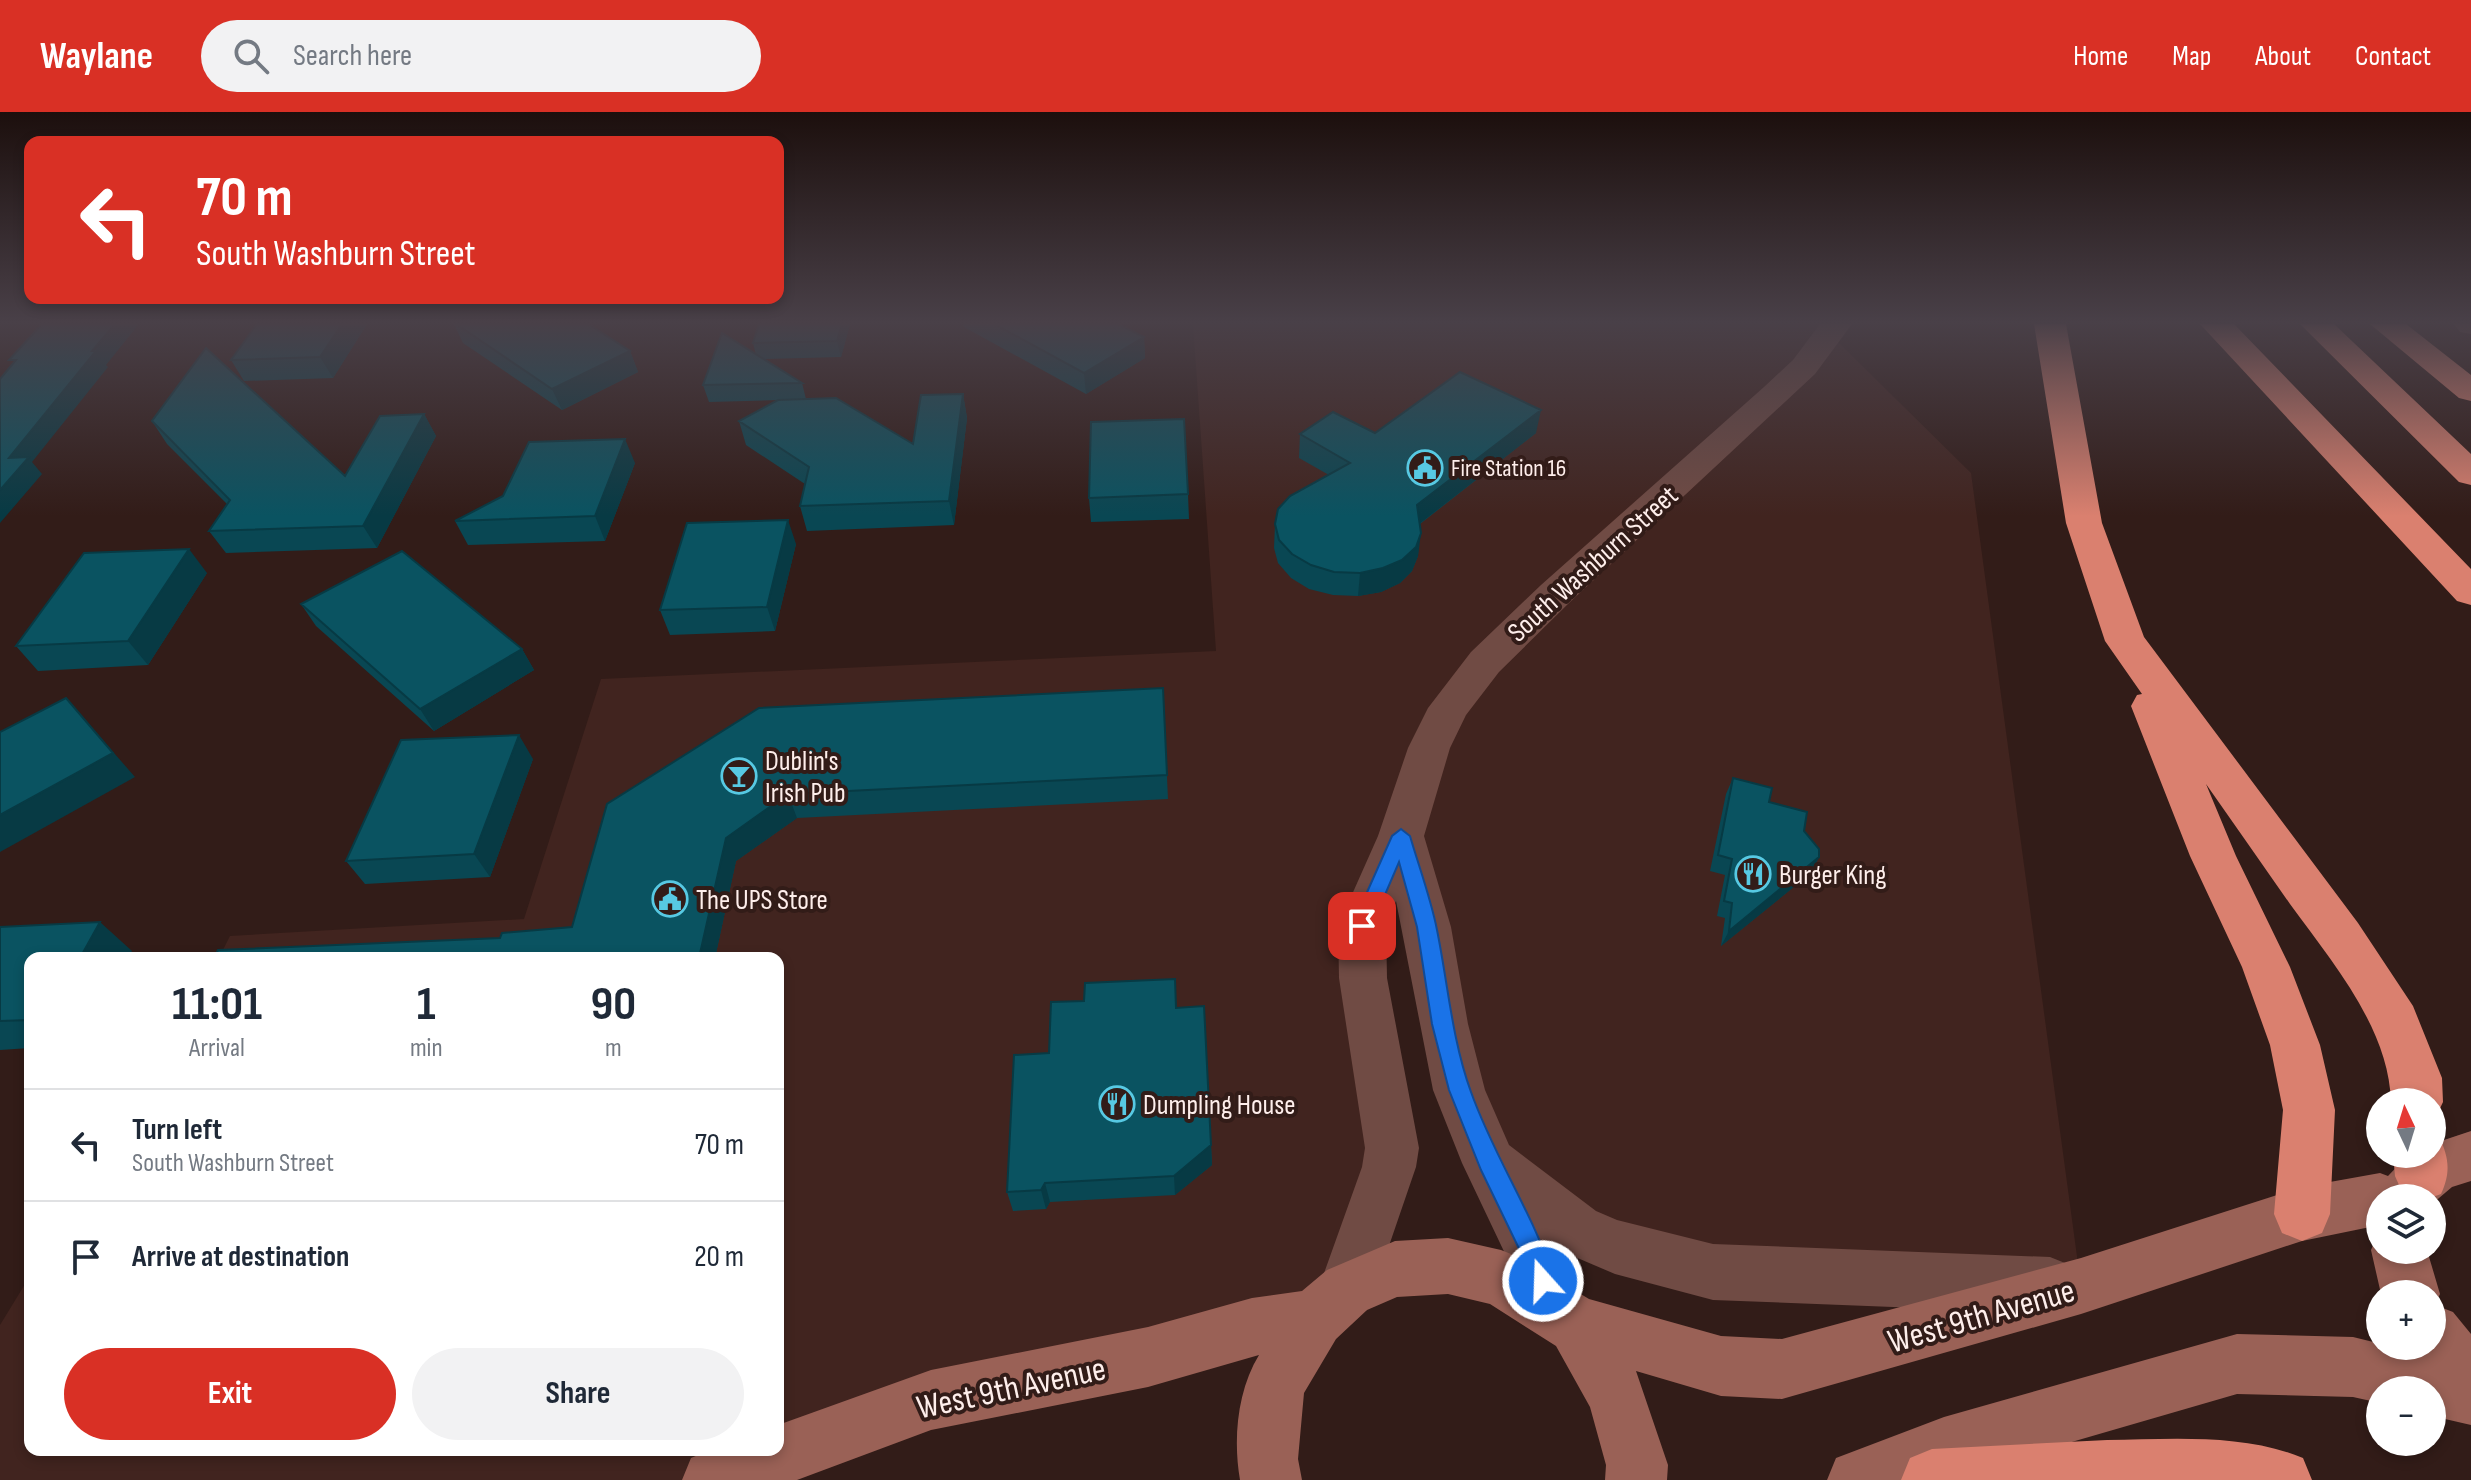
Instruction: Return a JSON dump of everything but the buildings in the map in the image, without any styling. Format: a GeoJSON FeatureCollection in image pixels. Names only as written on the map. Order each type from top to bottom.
{"type":"FeatureCollection","features":[{"type":"Feature","properties":{"kind":"highway"},"geometry":{"type":"LineString","coordinates":[[2061,388],[2084,523],[2125,641],[2213,856],[2266,967],[2295,1045],[2309,1110],[2302,1214]]}},
{"type":"Feature","properties":{"kind":"highway"},"geometry":{"type":"LineString","coordinates":[[2277,388],[2471,592]]}},
{"type":"Feature","properties":{"kind":"highway"},"geometry":{"type":"LineString","coordinates":[[2382,388],[2471,474]]}},
{"type":"Feature","properties":{"kind":"highway"},"geometry":{"type":"LineString","coordinates":[[2125,641],[2341,937],[2395,1021],[2416,1078],[2416,1088]]}},
{"type":"Feature","properties":{"kind":"highway"},"geometry":{"type":"LineString","coordinates":[[1932,1480],[2088,1471],[2249,1475],[2281,1480]]}},
{"type":"Feature","properties":{"kind":"main road","name":"West 9th Avenue"},"geometry":{"type":"LineString","coordinates":[[2407,1184],[2444,1163],[2471,1156]]}},
{"type":"Feature","properties":{"kind":"main road","name":"West 9th Avenue"},"geometry":{"type":"LineString","coordinates":[[784,1454],[931,1400],[1148,1357],[1331,1304],[1395,1269],[1448,1266],[1501,1278],[1564,1316],[1721,1366],[1782,1369],[2081,1286],[2366,1196]]}},
{"type":"Feature","properties":{"kind":"main road"},"geometry":{"type":"LineString","coordinates":[[1271,1480],[1267,1459],[1268,1433],[1275,1385],[1331,1304]]}},
{"type":"Feature","properties":{"kind":"main road"},"geometry":{"type":"LineString","coordinates":[[1564,1316],[1617,1397],[1637,1465],[1636,1480]]}},
{"type":"Feature","properties":{"kind":"main road"},"geometry":{"type":"LineString","coordinates":[[2446,1350],[2471,1380]]}},
{"type":"Feature","properties":{"kind":"main road"},"geometry":{"type":"LineString","coordinates":[[1858,1480],[1959,1443],[2237,1364],[2353,1367],[2471,1395]]}},
{"type":"Feature","properties":{"kind":"main road","name":"West 9th Avenue"},"geometry":{"type":"LineString","coordinates":[[713,1480],[778,1456]]}},
{"type":"Feature","properties":{"kind":"street","name":"South Washburn Street"},"geometry":{"type":"LineString","coordinates":[[1331,1304],[1389,1167],[1392,1148],[1363,978],[1362,926],[1401,836],[1429,748],[1449,708],[1485,662],[1555,594],[1782,388]]}},
{"type":"Feature","properties":{"kind":"street"},"geometry":{"type":"LineString","coordinates":[[1401,836],[1427,927],[1443,1024],[1459,1090],[1489,1163],[1564,1316]]}},
{"type":"Feature","properties":{"kind":"street"},"geometry":{"type":"LineString","coordinates":[[1489,1163],[1576,1230],[1615,1247],[1713,1272],[2081,1286]]}},
{"type":"Feature","properties":{"kind":"shaded area"},"geometry":{"type":"Polygon","coordinates":[[[1197,388],[1885,388],[1971,473],[2081,1286],[1713,1272],[1489,1163],[1401,838],[1362,926],[1385,1101],[1347,1290],[713,1480],[0,1480],[0,1325],[24,1286],[24,1456],[784,1456],[784,952],[222,952],[230,936],[524,919],[601,679],[1216,651],[1197,388]]]}},
{"type":"Feature","properties":{"kind":"place","name":"Fire Station 16"},"geometry":{"type":"Point","coordinates":[1425,468]}},
{"type":"Feature","properties":{"kind":"place","name":"Dublin's Irish Pub"},"geometry":{"type":"Point","coordinates":[739,776]}},
{"type":"Feature","properties":{"kind":"place","name":"Burger King"},"geometry":{"type":"Point","coordinates":[1753,874]}},
{"type":"Feature","properties":{"kind":"place","name":"The UPS Store"},"geometry":{"type":"Point","coordinates":[670,899]}},
{"type":"Feature","properties":{"kind":"place","name":"Dumpling House"},"geometry":{"type":"Point","coordinates":[1117,1104]}},
{"type":"Feature","properties":{"kind":"route"},"geometry":{"type":"LineString","coordinates":[[1362,926],[1401,836],[1427,927],[1443,1024],[1459,1090],[1489,1163],[1535,1256],[1543,1281]]}}]}
